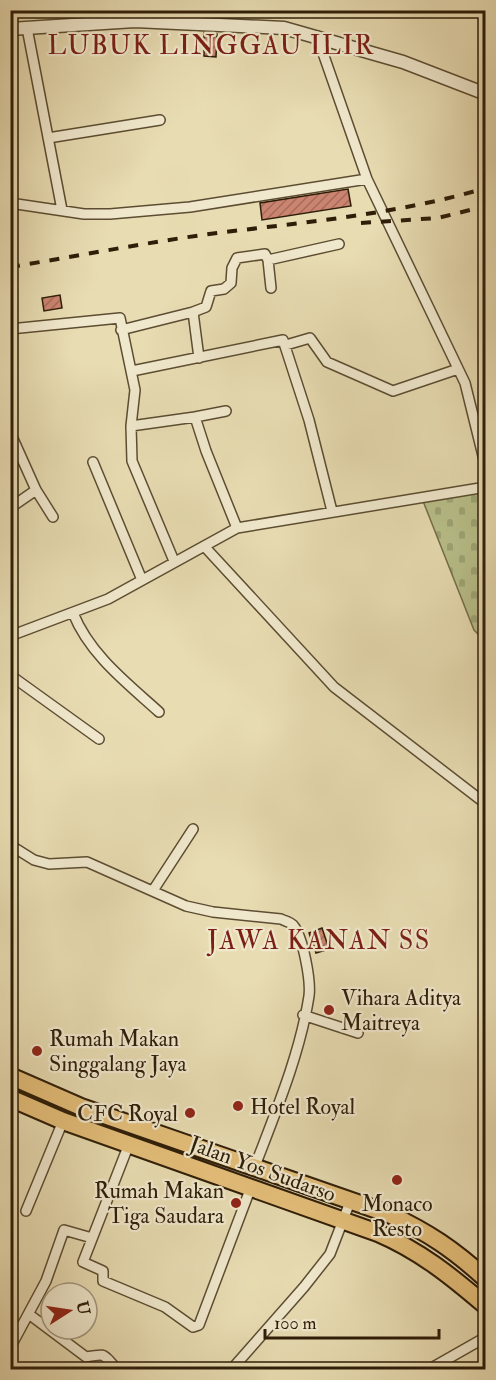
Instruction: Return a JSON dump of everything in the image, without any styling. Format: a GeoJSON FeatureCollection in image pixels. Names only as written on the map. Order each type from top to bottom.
{"type":"FeatureCollection","features":[{"type":"Feature","properties":{"kind":"highway","name":"Jalan Yos Sudarso"},"geometry":{"type":"LineString","coordinates":[[10,1076],[81,1107],[255,1166],[421,1229],[455,1251],[486,1280]]}},
{"type":"Feature","properties":{"kind":"highway","name":"Jalan Yos Sudarso"},"geometry":{"type":"LineString","coordinates":[[10,1098],[63,1121],[411,1247],[443,1269],[486,1306]]}},
{"type":"Feature","properties":{"kind":"street"},"geometry":{"type":"LineString","coordinates":[[10,29],[135,16],[263,25],[317,36],[403,62],[486,94]]}},
{"type":"Feature","properties":{"kind":"street"},"geometry":{"type":"LineString","coordinates":[[27,28],[62,210]]}},
{"type":"Feature","properties":{"kind":"street"},"geometry":{"type":"LineString","coordinates":[[317,36],[367,179],[467,391],[486,468]]}},
{"type":"Feature","properties":{"kind":"street"},"geometry":{"type":"LineString","coordinates":[[48,138],[160,120]]}},
{"type":"Feature","properties":{"kind":"street"},"geometry":{"type":"LineString","coordinates":[[10,203],[110,214],[190,207],[367,179]]}},
{"type":"Feature","properties":{"kind":"street"},"geometry":{"type":"LineString","coordinates":[[268,260],[339,244]]}},
{"type":"Feature","properties":{"kind":"street"},"geometry":{"type":"LineString","coordinates":[[121,330],[206,307],[211,291],[224,289],[231,283],[234,260],[265,254],[268,260],[271,288]]}},
{"type":"Feature","properties":{"kind":"street"},"geometry":{"type":"LineString","coordinates":[[193,312],[199,358]]}},
{"type":"Feature","properties":{"kind":"street"},"geometry":{"type":"LineString","coordinates":[[10,329],[120,318],[132,371],[135,398],[131,426],[131,452],[135,470],[174,561]]}},
{"type":"Feature","properties":{"kind":"street"},"geometry":{"type":"LineString","coordinates":[[286,345],[310,338],[327,362],[393,391],[458,369]]}},
{"type":"Feature","properties":{"kind":"street"},"geometry":{"type":"LineString","coordinates":[[132,371],[281,340],[286,345],[332,511]]}},
{"type":"Feature","properties":{"kind":"street"},"geometry":{"type":"LineString","coordinates":[[131,426],[226,411]]}},
{"type":"Feature","properties":{"kind":"street"},"geometry":{"type":"LineString","coordinates":[[195,417],[211,466],[237,528]]}},
{"type":"Feature","properties":{"kind":"street"},"geometry":{"type":"LineString","coordinates":[[10,432],[36,490],[53,517]]}},
{"type":"Feature","properties":{"kind":"street"},"geometry":{"type":"LineString","coordinates":[[93,462],[142,580]]}},
{"type":"Feature","properties":{"kind":"street"},"geometry":{"type":"LineString","coordinates":[[10,636],[108,599],[237,528],[480,488],[486,485]]}},
{"type":"Feature","properties":{"kind":"street"},"geometry":{"type":"LineString","coordinates":[[10,507],[36,490]]}},
{"type":"Feature","properties":{"kind":"street"},"geometry":{"type":"LineString","coordinates":[[204,546],[334,687],[486,804]]}},
{"type":"Feature","properties":{"kind":"street"},"geometry":{"type":"LineString","coordinates":[[73,614],[81,632],[107,665],[159,712]]}},
{"type":"Feature","properties":{"kind":"street"},"geometry":{"type":"LineString","coordinates":[[10,675],[99,739]]}},
{"type":"Feature","properties":{"kind":"street"},"geometry":{"type":"LineString","coordinates":[[154,889],[193,829]]}},
{"type":"Feature","properties":{"kind":"street"},"geometry":{"type":"LineString","coordinates":[[10,845],[34,860],[49,864],[87,862],[154,889],[186,906],[213,912],[281,919],[291,923],[298,931],[309,994],[289,1075],[255,1166]]}},
{"type":"Feature","properties":{"kind":"street"},"geometry":{"type":"LineString","coordinates":[[303,1015],[358,1033]]}},
{"type":"Feature","properties":{"kind":"street"},"geometry":{"type":"LineString","coordinates":[[26,1211],[63,1121]]}},
{"type":"Feature","properties":{"kind":"street"},"geometry":{"type":"LineString","coordinates":[[129,1144],[83,1262],[103,1270],[103,1281],[165,1307],[196,1327],[251,1188]]}},
{"type":"Feature","properties":{"kind":"street"},"geometry":{"type":"LineString","coordinates":[[231,1370],[330,1254],[350,1202]]}},
{"type":"Feature","properties":{"kind":"street"},"geometry":{"type":"LineString","coordinates":[[10,1348],[30,1315],[65,1228],[92,1238]]}},
{"type":"Feature","properties":{"kind":"street"},"geometry":{"type":"LineString","coordinates":[[30,1315],[86,1357],[96,1353],[102,1354],[118,1370]]}},
{"type":"Feature","properties":{"kind":"street"},"geometry":{"type":"LineString","coordinates":[[428,1370],[486,1338]]}},
{"type":"Feature","properties":{"kind":"street"},"geometry":{"type":"LineString","coordinates":[[10,1364],[16,1370]]}},
{"type":"Feature","properties":{"kind":"green space"},"geometry":{"type":"Polygon","coordinates":[[[485,488],[485,641],[474,630],[423,501],[485,488]]]}},
{"type":"Feature","properties":{"kind":"building"},"geometry":{"type":"Polygon","coordinates":[[[204,33],[217,34],[216,57],[204,56],[204,33]]]}},
{"type":"Feature","properties":{"kind":"building"},"geometry":{"type":"Polygon","coordinates":[[[348,189],[351,206],[262,220],[260,203],[348,189]]]}},
{"type":"Feature","properties":{"kind":"building"},"geometry":{"type":"Polygon","coordinates":[[[60,295],[62,308],[44,311],[42,298],[60,295]]]}},
{"type":"Feature","properties":{"kind":"building"},"geometry":{"type":"Polygon","coordinates":[[[322,928],[329,949],[316,953],[309,933],[322,928]]]}},
{"type":"Feature","properties":{"kind":"railway"},"geometry":{"type":"LineString","coordinates":[[10,267],[191,237],[386,211],[486,188]]}},
{"type":"Feature","properties":{"kind":"railway"},"geometry":{"type":"LineString","coordinates":[[361,223],[438,218],[486,206]]}},
{"type":"Feature","properties":{"kind":"place","name":"Vihara Aditya Maitreya"},"geometry":{"type":"Point","coordinates":[329,1010]}},
{"type":"Feature","properties":{"kind":"place","name":"Rumah Makan Singgalang Jaya"},"geometry":{"type":"Point","coordinates":[37,1051]}},
{"type":"Feature","properties":{"kind":"place","name":"Hotel Royal"},"geometry":{"type":"Point","coordinates":[238,1106]}},
{"type":"Feature","properties":{"kind":"place","name":"CFC Royal"},"geometry":{"type":"Point","coordinates":[190,1113]}},
{"type":"Feature","properties":{"kind":"place","name":"Monaco Resto"},"geometry":{"type":"Point","coordinates":[397,1180]}},
{"type":"Feature","properties":{"kind":"place","name":"Rumah Makan Tiga Saudara"},"geometry":{"type":"Point","coordinates":[236,1203]}},
{"type":"Feature","properties":{"kind":"district","name":"LUBUK LINGGAU ILIR"},"geometry":{"type":"Point","coordinates":[211,45]}},
{"type":"Feature","properties":{"kind":"district","name":"JAWA KANAN SS"},"geometry":{"type":"Point","coordinates":[319,940]}}]}
